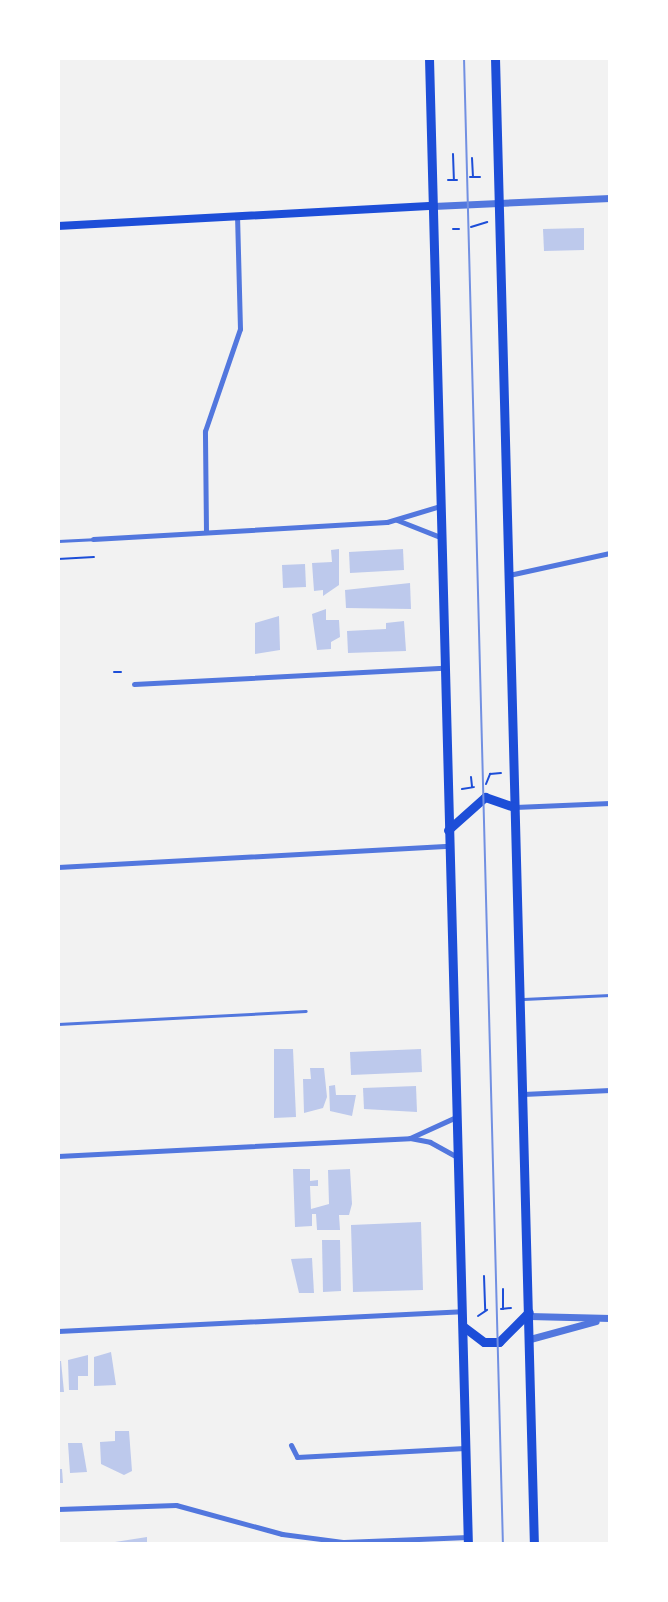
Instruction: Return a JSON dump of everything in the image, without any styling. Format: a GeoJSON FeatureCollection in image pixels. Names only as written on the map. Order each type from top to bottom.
{"type":"FeatureCollection","features":[{"type":"Feature","properties":{"kind":"highway"},"geometry":{"type":"LineString","coordinates":[[429,58],[468,1540]]}},
{"type":"Feature","properties":{"kind":"highway"},"geometry":{"type":"LineString","coordinates":[[495,58],[534,1544]]}},
{"type":"Feature","properties":{"kind":"highway"},"geometry":{"type":"LineString","coordinates":[[448,830],[485,797],[514,807]]}},
{"type":"Feature","properties":{"kind":"highway"},"geometry":{"type":"LineString","coordinates":[[464,1327],[484,1342],[499,1342],[529,1314]]}},
{"type":"Feature","properties":{"kind":"main road"},"geometry":{"type":"LineString","coordinates":[[58,226],[433,206]]}},
{"type":"Feature","properties":{"kind":"street"},"geometry":{"type":"LineString","coordinates":[[433,206],[610,198]]}},
{"type":"Feature","properties":{"kind":"street"},"geometry":{"type":"LineString","coordinates":[[206,532],[205,431],[240,329],[237,216]]}},
{"type":"Feature","properties":{"kind":"street"},"geometry":{"type":"LineString","coordinates":[[93,539],[396,520],[440,506]]}},
{"type":"Feature","properties":{"kind":"street"},"geometry":{"type":"LineString","coordinates":[[396,520],[441,538]]}},
{"type":"Feature","properties":{"kind":"street"},"geometry":{"type":"LineString","coordinates":[[508,575],[610,553]]}},
{"type":"Feature","properties":{"kind":"street"},"geometry":{"type":"LineString","coordinates":[[134,684],[444,668]]}},
{"type":"Feature","properties":{"kind":"street"},"geometry":{"type":"LineString","coordinates":[[514,807],[610,803]]}},
{"type":"Feature","properties":{"kind":"street"},"geometry":{"type":"LineString","coordinates":[[58,867],[449,846]]}},
{"type":"Feature","properties":{"kind":"street"},"geometry":{"type":"LineString","coordinates":[[523,1094],[610,1090]]}},
{"type":"Feature","properties":{"kind":"street"},"geometry":{"type":"LineString","coordinates":[[410,1138],[456,1117]]}},
{"type":"Feature","properties":{"kind":"street"},"geometry":{"type":"LineString","coordinates":[[58,1156],[410,1138],[430,1142],[458,1157]]}},
{"type":"Feature","properties":{"kind":"street"},"geometry":{"type":"LineString","coordinates":[[58,1331],[463,1311]]}},
{"type":"Feature","properties":{"kind":"street"},"geometry":{"type":"LineString","coordinates":[[529,1314],[608,1318]]}},
{"type":"Feature","properties":{"kind":"street"},"geometry":{"type":"LineString","coordinates":[[530,1339],[608,1318]]}},
{"type":"Feature","properties":{"kind":"street"},"geometry":{"type":"LineString","coordinates":[[291,1445],[297,1457],[466,1448]]}},
{"type":"Feature","properties":{"kind":"street"},"geometry":{"type":"LineString","coordinates":[[58,1509],[176,1505],[282,1534],[344,1542],[468,1540]]}},
{"type":"Feature","properties":{"kind":"lane"},"geometry":{"type":"LineString","coordinates":[[58,541],[93,539]]}},
{"type":"Feature","properties":{"kind":"lane"},"geometry":{"type":"LineString","coordinates":[[520,999],[610,995]]}},
{"type":"Feature","properties":{"kind":"lane"},"geometry":{"type":"LineString","coordinates":[[58,1024],[306,1011]]}},
{"type":"Feature","properties":{"kind":"path"},"geometry":{"type":"LineString","coordinates":[[448,180],[456,180],[453,154]]}},
{"type":"Feature","properties":{"kind":"path"},"geometry":{"type":"LineString","coordinates":[[472,158],[471,177],[480,177]]}},
{"type":"Feature","properties":{"kind":"path"},"geometry":{"type":"LineString","coordinates":[[471,227],[487,222]]}},
{"type":"Feature","properties":{"kind":"path"},"geometry":{"type":"LineString","coordinates":[[453,229],[459,229]]}},
{"type":"Feature","properties":{"kind":"path"},"geometry":{"type":"LineString","coordinates":[[58,559],[94,557]]}},
{"type":"Feature","properties":{"kind":"path"},"geometry":{"type":"LineString","coordinates":[[114,672],[121,672]]}},
{"type":"Feature","properties":{"kind":"path"},"geometry":{"type":"LineString","coordinates":[[486,784],[490,772],[501,773]]}},
{"type":"Feature","properties":{"kind":"path"},"geometry":{"type":"LineString","coordinates":[[462,789],[473,787],[471,777]]}},
{"type":"Feature","properties":{"kind":"path"},"geometry":{"type":"LineString","coordinates":[[478,1316],[486,1310],[484,1276]]}},
{"type":"Feature","properties":{"kind":"path"},"geometry":{"type":"LineString","coordinates":[[503,1289],[502,1309],[511,1308]]}},
{"type":"Feature","properties":{"kind":"building"},"geometry":{"type":"Polygon","coordinates":[[[584,228],[584,250],[544,251],[543,229],[584,228]]]}},
{"type":"Feature","properties":{"kind":"building"},"geometry":{"type":"Polygon","coordinates":[[[339,549],[339,585],[323,596],[323,590],[314,591],[312,563],[332,562],[331,550],[339,549]]]}},
{"type":"Feature","properties":{"kind":"building"},"geometry":{"type":"Polygon","coordinates":[[[403,549],[404,570],[350,573],[349,552],[403,549]]]}},
{"type":"Feature","properties":{"kind":"building"},"geometry":{"type":"Polygon","coordinates":[[[305,564],[306,587],[283,588],[282,565],[305,564]]]}},
{"type":"Feature","properties":{"kind":"building"},"geometry":{"type":"Polygon","coordinates":[[[410,583],[411,609],[346,608],[345,590],[410,583]]]}},
{"type":"Feature","properties":{"kind":"building"},"geometry":{"type":"Polygon","coordinates":[[[326,609],[326,620],[339,620],[340,637],[331,642],[331,649],[317,650],[312,614],[326,609]]]}},
{"type":"Feature","properties":{"kind":"building"},"geometry":{"type":"Polygon","coordinates":[[[279,616],[280,650],[255,654],[255,623],[279,616]]]}},
{"type":"Feature","properties":{"kind":"building"},"geometry":{"type":"Polygon","coordinates":[[[404,621],[406,651],[348,653],[347,631],[386,629],[386,623],[404,621]]]}},
{"type":"Feature","properties":{"kind":"building"},"geometry":{"type":"Polygon","coordinates":[[[274,1049],[293,1049],[296,1117],[274,1118],[274,1049]]]}},
{"type":"Feature","properties":{"kind":"building"},"geometry":{"type":"Polygon","coordinates":[[[421,1049],[422,1072],[351,1075],[350,1052],[421,1049]]]}},
{"type":"Feature","properties":{"kind":"building"},"geometry":{"type":"Polygon","coordinates":[[[310,1068],[324,1068],[327,1097],[323,1108],[304,1113],[303,1079],[311,1079],[310,1068]]]}},
{"type":"Feature","properties":{"kind":"building"},"geometry":{"type":"Polygon","coordinates":[[[335,1085],[336,1095],[356,1095],[352,1116],[330,1111],[329,1086],[335,1085]]]}},
{"type":"Feature","properties":{"kind":"building"},"geometry":{"type":"Polygon","coordinates":[[[416,1086],[417,1112],[364,1109],[363,1088],[416,1086]]]}},
{"type":"Feature","properties":{"kind":"building"},"geometry":{"type":"Polygon","coordinates":[[[293,1169],[310,1169],[310,1181],[318,1180],[318,1186],[310,1186],[311,1209],[329,1204],[328,1170],[350,1169],[352,1204],[349,1215],[339,1215],[340,1230],[317,1230],[316,1214],[312,1214],[312,1226],[295,1227],[293,1169]]]}},
{"type":"Feature","properties":{"kind":"building"},"geometry":{"type":"Polygon","coordinates":[[[421,1222],[423,1290],[353,1292],[351,1225],[421,1222]]]}},
{"type":"Feature","properties":{"kind":"building"},"geometry":{"type":"Polygon","coordinates":[[[322,1240],[340,1240],[341,1291],[323,1292],[322,1240]]]}},
{"type":"Feature","properties":{"kind":"building"},"geometry":{"type":"Polygon","coordinates":[[[312,1258],[314,1293],[299,1293],[291,1259],[312,1258]]]}},
{"type":"Feature","properties":{"kind":"building"},"geometry":{"type":"Polygon","coordinates":[[[111,1352],[116,1385],[94,1386],[94,1357],[111,1352]]]}},
{"type":"Feature","properties":{"kind":"building"},"geometry":{"type":"Polygon","coordinates":[[[88,1355],[88,1376],[78,1376],[78,1390],[69,1390],[68,1360],[88,1355]]]}},
{"type":"Feature","properties":{"kind":"building"},"geometry":{"type":"Polygon","coordinates":[[[58,1361],[61,1361],[64,1392],[58,1392],[58,1361]]]}},
{"type":"Feature","properties":{"kind":"building"},"geometry":{"type":"Polygon","coordinates":[[[115,1431],[129,1431],[132,1471],[124,1475],[101,1464],[100,1442],[115,1441],[115,1431]]]}},
{"type":"Feature","properties":{"kind":"building"},"geometry":{"type":"Polygon","coordinates":[[[68,1443],[82,1443],[87,1472],[70,1473],[68,1443]]]}},
{"type":"Feature","properties":{"kind":"building"},"geometry":{"type":"Polygon","coordinates":[[[58,1469],[62,1469],[63,1483],[58,1483],[58,1469]]]}},
{"type":"Feature","properties":{"kind":"building"},"geometry":{"type":"Polygon","coordinates":[[[147,1537],[147,1544],[115,1542],[147,1537]]]}},
{"type":"Feature","properties":{"kind":"tram line"},"geometry":{"type":"LineString","coordinates":[[464,58],[503,1544]]}}]}
